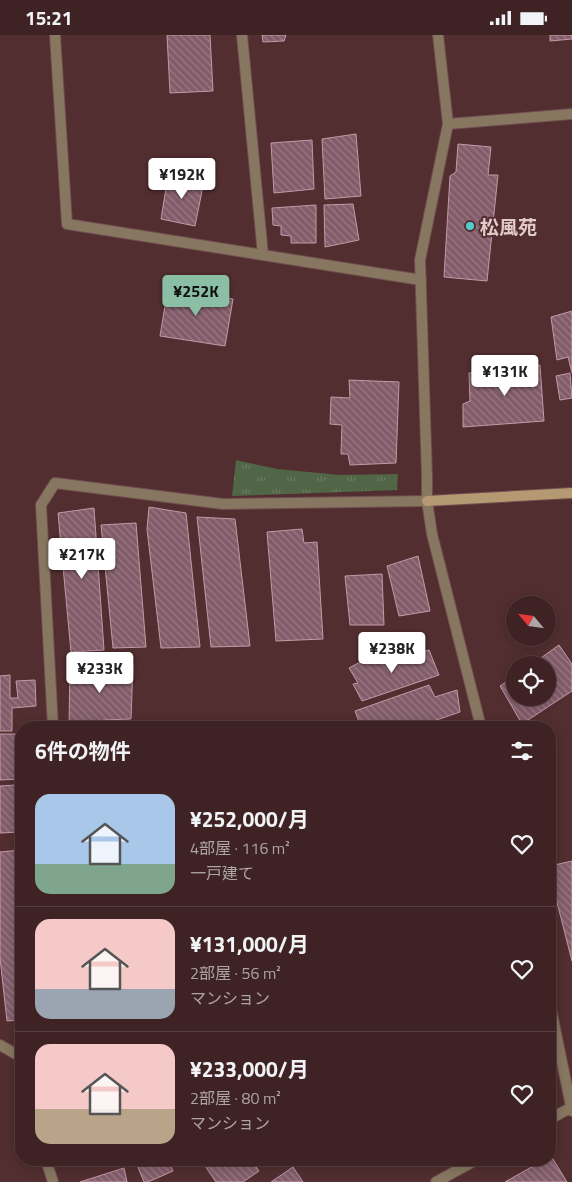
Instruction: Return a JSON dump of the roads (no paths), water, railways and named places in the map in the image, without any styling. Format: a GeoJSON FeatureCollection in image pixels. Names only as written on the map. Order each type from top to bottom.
{"type":"FeatureCollection","features":[{"type":"Feature","properties":{"kind":"street"},"geometry":{"type":"LineString","coordinates":[[56,35],[67,224],[421,280]]}},
{"type":"Feature","properties":{"kind":"street"},"geometry":{"type":"LineString","coordinates":[[242,35],[263,255]]}},
{"type":"Feature","properties":{"kind":"street"},"geometry":{"type":"LineString","coordinates":[[438,35],[448,124],[420,260],[428,477],[427,501],[432,534],[479,721]]}},
{"type":"Feature","properties":{"kind":"street"},"geometry":{"type":"LineString","coordinates":[[448,124],[572,114]]}},
{"type":"Feature","properties":{"kind":"street"},"geometry":{"type":"LineString","coordinates":[[53,721],[41,505],[55,483],[223,504],[427,501],[572,493]]}},
{"type":"Feature","properties":{"kind":"street"},"geometry":{"type":"LineString","coordinates":[[556,1028],[571,1109],[556,1116]]}},
{"type":"Feature","properties":{"kind":"street"},"geometry":{"type":"LineString","coordinates":[[0,1045],[15,1054]]}},
{"type":"Feature","properties":{"kind":"street"},"geometry":{"type":"LineString","coordinates":[[48,1166],[53,1182]]}},
{"type":"Feature","properties":{"kind":"street"},"geometry":{"type":"LineString","coordinates":[[436,1182],[465,1166]]}},
{"type":"Feature","properties":{"kind":"place","name":"松風苑"},"geometry":{"type":"Point","coordinates":[470,226]}}]}
